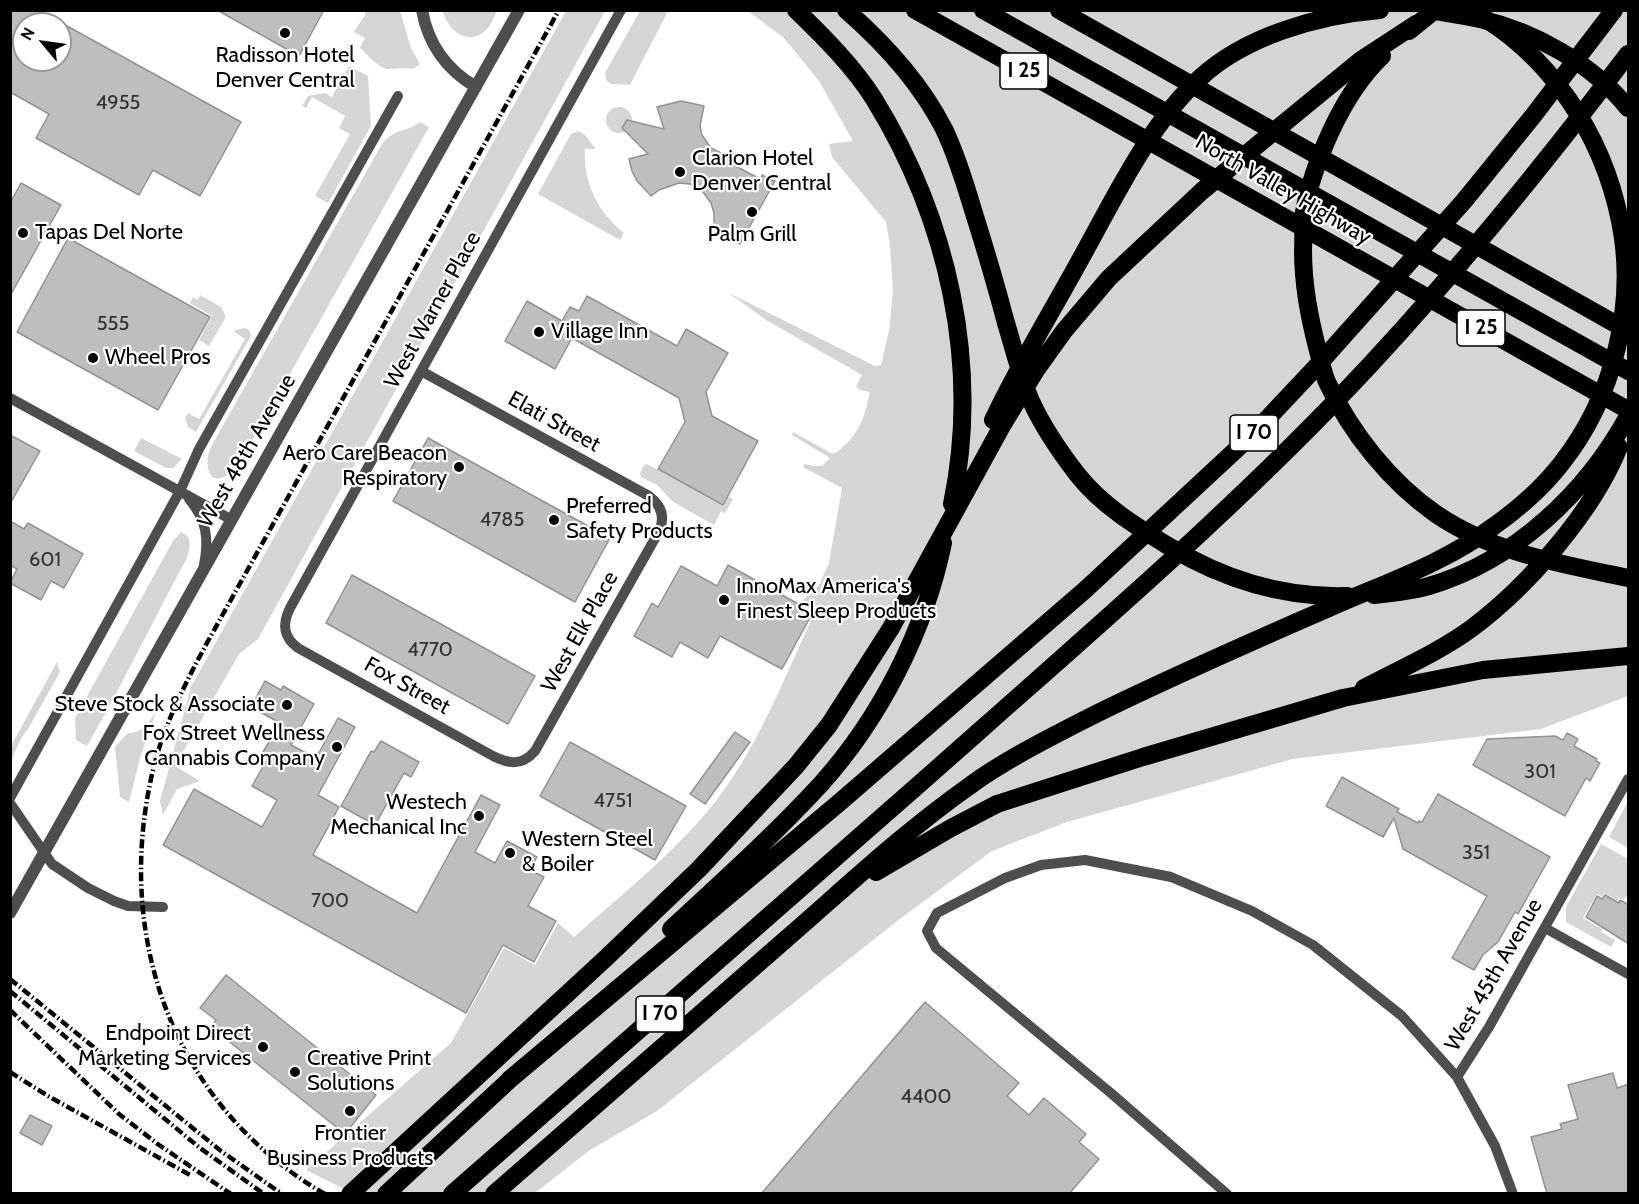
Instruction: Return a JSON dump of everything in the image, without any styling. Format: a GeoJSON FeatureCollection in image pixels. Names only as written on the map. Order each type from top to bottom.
{"type":"FeatureCollection","features":[{"type":"Feature","properties":{"kind":"highway"},"geometry":{"type":"LineString","coordinates":[[509,1080],[733,872],[822,782],[856,740],[884,698],[915,636],[939,561],[957,476],[962,415],[960,337],[948,275],[935,230],[913,171],[873,98],[826,39],[796,10]]}},
{"type":"Feature","properties":{"kind":"highway"},"geometry":{"type":"LineString","coordinates":[[846,10],[894,56],[919,88],[944,129],[960,169],[1017,362],[1032,402],[1056,444],[1078,476],[1100,498],[1145,532],[1208,569],[1284,592],[1321,597],[1368,596],[1400,592],[1427,587],[1451,579],[1502,553],[1526,536],[1555,510],[1609,448],[1629,416]]}},
{"type":"Feature","properties":{"kind":"highway","name":"North Valley Highway"},"geometry":{"type":"LineString","coordinates":[[915,10],[1629,410]]}},
{"type":"Feature","properties":{"kind":"highway"},"geometry":{"type":"LineString","coordinates":[[983,10],[1629,371]]}},
{"type":"Feature","properties":{"kind":"highway","name":"North Valley Highway"},"geometry":{"type":"LineString","coordinates":[[1059,10],[1629,331]]}},
{"type":"Feature","properties":{"kind":"highway"},"geometry":{"type":"LineString","coordinates":[[350,1194],[699,869],[796,766],[830,725],[891,628],[997,411],[1132,165],[1174,106],[1200,78],[1225,59],[1262,39],[1294,26],[1356,12],[1380,10]]}},
{"type":"Feature","properties":{"kind":"highway"},"geometry":{"type":"LineString","coordinates":[[1429,10],[1480,19],[1527,33],[1598,77],[1629,108]]}},
{"type":"Feature","properties":{"kind":"highway"},"geometry":{"type":"LineString","coordinates":[[922,568],[1036,370],[1064,331],[1109,278],[1202,191],[1255,147],[1361,60],[1435,10]]}},
{"type":"Feature","properties":{"kind":"highway"},"geometry":{"type":"LineString","coordinates":[[494,1194],[897,843],[971,784],[1055,735],[1143,691],[1442,558],[1491,529],[1526,500],[1561,465],[1584,429],[1604,388],[1617,350],[1626,275],[1616,201],[1605,168],[1587,128],[1571,103],[1548,73],[1514,40],[1470,10]]}},
{"type":"Feature","properties":{"kind":"highway","name":"I 70"},"geometry":{"type":"LineString","coordinates":[[387,1193],[509,1080],[840,802],[1085,590],[1253,434],[1464,201],[1614,10]]}},
{"type":"Feature","properties":{"kind":"highway"},"geometry":{"type":"LineString","coordinates":[[1416,24],[1373,64],[1359,81],[1337,119],[1313,174],[1304,214],[1303,265],[1306,304],[1326,380],[1341,408],[1371,452],[1402,487],[1436,514],[1473,536],[1516,553],[1629,578]]}},
{"type":"Feature","properties":{"kind":"highway","name":"I 70"},"geometry":{"type":"LineString","coordinates":[[452,1194],[866,832],[1266,472],[1370,365],[1429,300],[1566,136],[1629,54]]}},
{"type":"Feature","properties":{"kind":"highway"},"geometry":{"type":"LineString","coordinates":[[1343,698],[1417,661],[1471,629],[1503,602],[1537,568],[1592,499],[1615,458],[1629,424]]}},
{"type":"Feature","properties":{"kind":"highway"},"geometry":{"type":"LineString","coordinates":[[810,918],[885,866],[997,804],[1143,757],[1343,698],[1483,670],[1629,656]]}},
{"type":"Feature","properties":{"kind":"street"},"geometry":{"type":"LineString","coordinates":[[422,10],[431,41],[439,54],[459,76],[476,87]]}},
{"type":"Feature","properties":{"kind":"street","name":"West 48th Avenue"},"geometry":{"type":"LineString","coordinates":[[10,913],[519,10]]}},
{"type":"Feature","properties":{"kind":"street","name":"West Warner Place"},"geometry":{"type":"LineString","coordinates":[[284,630],[286,615],[621,10]]}},
{"type":"Feature","properties":{"kind":"street","name":"West 48th Avenue"},"geometry":{"type":"LineString","coordinates":[[10,798],[180,491],[199,449],[398,96]]}},
{"type":"Feature","properties":{"kind":"street","name":"Elati Street"},"geometry":{"type":"LineString","coordinates":[[422,371],[649,496],[662,512]]}},
{"type":"Feature","properties":{"kind":"street"},"geometry":{"type":"LineString","coordinates":[[10,398],[232,520]]}},
{"type":"Feature","properties":{"kind":"street"},"geometry":{"type":"LineString","coordinates":[[180,491],[198,509],[206,529],[207,549],[202,572]]}},
{"type":"Feature","properties":{"kind":"street","name":"West Elk Place"},"geometry":{"type":"LineString","coordinates":[[519,763],[530,757],[540,742],[658,533],[661,527],[662,512]]}},
{"type":"Feature","properties":{"kind":"street","name":"Fox Street"},"geometry":{"type":"LineString","coordinates":[[284,630],[298,648],[493,756],[504,761],[519,763]]}},
{"type":"Feature","properties":{"kind":"street","name":"West 45th Avenue"},"geometry":{"type":"LineString","coordinates":[[1513,1194],[1495,1146],[1457,1077],[1489,1027],[1629,778]]}},
{"type":"Feature","properties":{"kind":"street"},"geometry":{"type":"LineString","coordinates":[[10,804],[52,864],[101,896],[128,906],[163,907]]}},
{"type":"Feature","properties":{"kind":"street"},"geometry":{"type":"LineString","coordinates":[[1227,1194],[1112,1094],[936,948],[927,931],[937,913],[1005,878],[1041,865],[1084,860],[1171,877],[1252,911],[1313,945],[1402,1016],[1457,1077]]}},
{"type":"Feature","properties":{"kind":"street"},"geometry":{"type":"LineString","coordinates":[[1545,928],[1629,974]]}},
{"type":"Feature","properties":{"kind":"shaded area"},"geometry":{"type":"Polygon","coordinates":[[[443,10],[497,11],[488,28],[474,37],[467,37],[455,31],[446,19],[443,10]]]}},
{"type":"Feature","properties":{"kind":"shaded area"},"geometry":{"type":"Polygon","coordinates":[[[365,11],[400,11],[411,48],[420,64],[413,69],[388,69],[369,57],[360,48],[365,38],[354,32],[365,15],[365,11]]]}},
{"type":"Feature","properties":{"kind":"shaded area"},"geometry":{"type":"Polygon","coordinates":[[[566,11],[605,11],[258,639],[239,654],[175,766],[200,781],[177,789],[163,815],[160,801],[191,687],[566,11]]]}},
{"type":"Feature","properties":{"kind":"shaded area"},"geometry":{"type":"Polygon","coordinates":[[[640,11],[668,11],[630,85],[611,84],[606,80],[605,73],[640,11]]]}},
{"type":"Feature","properties":{"kind":"shaded area"},"geometry":{"type":"Polygon","coordinates":[[[748,11],[1628,11],[1628,696],[1541,729],[1293,759],[1067,822],[992,851],[901,918],[657,1111],[590,1150],[535,1193],[352,1193],[306,1170],[451,1043],[504,948],[535,965],[558,923],[574,937],[643,877],[692,829],[724,790],[740,766],[780,690],[815,612],[800,603],[819,585],[829,563],[842,488],[803,467],[805,464],[822,466],[830,458],[792,435],[793,432],[831,453],[836,453],[859,426],[870,392],[859,390],[856,386],[862,375],[766,320],[729,293],[875,366],[881,365],[889,331],[893,291],[890,246],[886,222],[832,157],[829,144],[853,141],[819,81],[784,38],[748,11]]]}},
{"type":"Feature","properties":{"kind":"shaded area"},"geometry":{"type":"Polygon","coordinates":[[[349,66],[368,76],[371,126],[328,203],[315,196],[350,134],[339,128],[345,116],[312,97],[306,108],[302,106],[308,96],[325,93],[332,97],[349,66]]]}},
{"type":"Feature","properties":{"kind":"shaded area"},"geometry":{"type":"Polygon","coordinates":[[[619,107],[628,111],[632,120],[628,129],[619,133],[610,129],[606,120],[610,111],[619,107]]]}},
{"type":"Feature","properties":{"kind":"shaded area"},"geometry":{"type":"Polygon","coordinates":[[[420,122],[429,127],[238,466],[223,478],[212,477],[208,469],[208,461],[212,445],[382,144],[396,132],[420,122]]]}},
{"type":"Feature","properties":{"kind":"shaded area"},"geometry":{"type":"Polygon","coordinates":[[[578,131],[584,134],[596,149],[585,149],[587,174],[600,206],[624,233],[620,240],[538,194],[571,134],[578,131]]]}},
{"type":"Feature","properties":{"kind":"shaded area"},"geometry":{"type":"Polygon","coordinates":[[[200,295],[221,307],[226,317],[209,346],[199,340],[212,316],[190,303],[193,297],[198,300],[200,295]]]}},
{"type":"Feature","properties":{"kind":"shaded area"},"geometry":{"type":"Polygon","coordinates":[[[245,328],[249,330],[251,336],[196,432],[188,427],[185,418],[188,413],[199,419],[245,339],[234,332],[245,328]]]}},
{"type":"Feature","properties":{"kind":"shaded area"},"geometry":{"type":"Polygon","coordinates":[[[141,438],[182,459],[173,468],[166,468],[134,451],[141,438]]]}},
{"type":"Feature","properties":{"kind":"shaded area"},"geometry":{"type":"Polygon","coordinates":[[[647,464],[723,506],[728,497],[733,499],[725,513],[721,511],[714,525],[673,502],[657,485],[641,477],[640,473],[647,464]]]}},
{"type":"Feature","properties":{"kind":"shaded area"},"geometry":{"type":"Polygon","coordinates":[[[181,532],[189,540],[187,558],[87,746],[76,740],[75,718],[173,541],[181,532]]]}},
{"type":"Feature","properties":{"kind":"shaded area"},"geometry":{"type":"Polygon","coordinates":[[[57,662],[60,672],[11,760],[11,746],[57,662]]]}},
{"type":"Feature","properties":{"kind":"shaded area"},"geometry":{"type":"Polygon","coordinates":[[[156,712],[140,758],[129,802],[120,797],[115,747],[128,733],[145,727],[156,712]]]}},
{"type":"Feature","properties":{"kind":"shaded area"},"geometry":{"type":"Polygon","coordinates":[[[1628,801],[1628,848],[1609,837],[1628,801]]]}},
{"type":"Feature","properties":{"kind":"shaded area"},"geometry":{"type":"Polygon","coordinates":[[[1601,844],[1628,859],[1628,897],[1626,896],[1624,900],[1619,898],[1618,901],[1604,893],[1602,897],[1597,894],[1583,918],[1615,940],[1611,947],[1566,922],[1566,907],[1601,844]]]}},
{"type":"Feature","properties":{"kind":"building"},"geometry":{"type":"Polygon","coordinates":[[[10,10],[42,12],[12,12],[12,72],[72,72],[72,29],[241,122],[200,196],[153,170],[139,195],[36,138],[49,114],[10,92],[10,10]]]}},
{"type":"Feature","properties":{"kind":"building","name":"Radisson Hotel Denver Central"},"geometry":{"type":"Polygon","coordinates":[[[217,10],[324,10],[299,56],[217,10]]]}},
{"type":"Feature","properties":{"kind":"building","name":"Clarion Hotel Denver Central"},"geometry":{"type":"Polygon","coordinates":[[[681,101],[704,106],[700,126],[702,135],[711,148],[732,156],[730,163],[760,179],[762,175],[775,181],[740,244],[714,229],[714,213],[711,203],[700,188],[679,183],[659,190],[651,196],[637,181],[632,171],[629,159],[648,154],[622,128],[627,120],[664,129],[657,107],[681,101]]]}},
{"type":"Feature","properties":{"kind":"building"},"geometry":{"type":"Polygon","coordinates":[[[21,183],[61,205],[10,296],[10,203],[21,183]]]}},
{"type":"Feature","properties":{"kind":"building"},"geometry":{"type":"Polygon","coordinates":[[[68,238],[210,317],[158,410],[17,332],[68,238]]]}},
{"type":"Feature","properties":{"kind":"building"},"geometry":{"type":"Polygon","coordinates":[[[587,296],[677,346],[686,329],[728,353],[706,392],[712,416],[758,441],[723,505],[658,469],[685,422],[679,398],[572,338],[555,369],[505,341],[527,301],[562,321],[570,307],[579,311],[587,296]]]}},
{"type":"Feature","properties":{"kind":"building"},"geometry":{"type":"Polygon","coordinates":[[[10,435],[40,451],[10,504],[10,435]]]}},
{"type":"Feature","properties":{"kind":"building"},"geometry":{"type":"Polygon","coordinates":[[[428,438],[610,538],[575,602],[393,501],[428,438]]]}},
{"type":"Feature","properties":{"kind":"building"},"geometry":{"type":"Polygon","coordinates":[[[10,521],[24,529],[28,523],[83,554],[64,588],[51,581],[41,600],[10,583],[17,569],[10,565],[10,521]]]}},
{"type":"Feature","properties":{"kind":"building"},"geometry":{"type":"Polygon","coordinates":[[[728,565],[813,612],[782,669],[720,636],[708,658],[680,642],[672,657],[634,636],[652,603],[658,607],[681,566],[717,586],[728,565]]]}},
{"type":"Feature","properties":{"kind":"building"},"geometry":{"type":"Polygon","coordinates":[[[352,575],[535,676],[508,724],[326,623],[352,575]]]}},
{"type":"Feature","properties":{"kind":"building"},"geometry":{"type":"Polygon","coordinates":[[[265,681],[281,690],[283,686],[314,704],[291,745],[316,758],[338,718],[355,727],[318,795],[339,807],[313,855],[417,913],[481,795],[500,805],[475,852],[495,863],[507,841],[537,857],[530,870],[544,877],[528,906],[556,921],[534,962],[503,945],[466,1013],[163,845],[194,789],[262,827],[277,800],[252,786],[269,756],[263,752],[280,723],[251,707],[265,681]]]}},
{"type":"Feature","properties":{"kind":"building"},"geometry":{"type":"Polygon","coordinates":[[[735,732],[750,742],[705,804],[690,794],[735,732]]]}},
{"type":"Feature","properties":{"kind":"building"},"geometry":{"type":"Polygon","coordinates":[[[1567,733],[1578,739],[1574,746],[1600,763],[1590,781],[1586,778],[1565,816],[1473,765],[1487,739],[1555,736],[1563,740],[1567,733]]]}},
{"type":"Feature","properties":{"kind":"building"},"geometry":{"type":"Polygon","coordinates":[[[381,741],[419,762],[411,777],[404,773],[375,825],[341,806],[371,751],[374,752],[381,741]]]}},
{"type":"Feature","properties":{"kind":"building"},"geometry":{"type":"Polygon","coordinates":[[[570,742],[686,806],[655,860],[540,796],[570,742]]]}},
{"type":"Feature","properties":{"kind":"building"},"geometry":{"type":"Polygon","coordinates":[[[1342,777],[1399,809],[1397,812],[1418,823],[1422,822],[1438,794],[1550,857],[1518,914],[1515,912],[1498,942],[1483,955],[1474,970],[1452,958],[1487,896],[1403,849],[1394,818],[1383,837],[1326,806],[1342,777]]]}},
{"type":"Feature","properties":{"kind":"building"},"geometry":{"type":"Polygon","coordinates":[[[1605,895],[1619,903],[1620,900],[1629,905],[1629,944],[1586,917],[1597,896],[1602,899],[1605,895]]]}},
{"type":"Feature","properties":{"kind":"building"},"geometry":{"type":"Polygon","coordinates":[[[226,975],[376,1095],[345,1134],[211,1027],[216,1020],[200,1008],[226,975]]]}},
{"type":"Feature","properties":{"kind":"building"},"geometry":{"type":"Polygon","coordinates":[[[925,1002],[1019,1083],[1007,1096],[1029,1115],[1044,1098],[1086,1134],[1079,1142],[1099,1159],[1069,1194],[761,1194],[925,1002]]]}},
{"type":"Feature","properties":{"kind":"building"},"geometry":{"type":"Polygon","coordinates":[[[1613,1073],[1617,1088],[1629,1084],[1629,1194],[1547,1194],[1531,1137],[1562,1129],[1560,1124],[1578,1119],[1568,1085],[1613,1073]]]}},
{"type":"Feature","properties":{"kind":"building"},"geometry":{"type":"Polygon","coordinates":[[[30,1115],[52,1126],[42,1145],[20,1133],[30,1115]]]}},
{"type":"Feature","properties":{"kind":"railway"},"geometry":{"type":"LineString","coordinates":[[325,1194],[273,1158],[229,1115],[194,1066],[167,1012],[150,955],[142,895],[143,833],[153,770],[169,720],[208,641],[559,10]]}},
{"type":"Feature","properties":{"kind":"railway"},"geometry":{"type":"LineString","coordinates":[[10,979],[221,1151],[282,1194]]}},
{"type":"Feature","properties":{"kind":"railway"},"geometry":{"type":"LineString","coordinates":[[10,991],[200,1148],[264,1194]]}},
{"type":"Feature","properties":{"kind":"railway"},"geometry":{"type":"LineString","coordinates":[[10,1010],[119,1114],[159,1145],[231,1194]]}},
{"type":"Feature","properties":{"kind":"railway"},"geometry":{"type":"LineString","coordinates":[[10,1072],[48,1096],[190,1175]]}},
{"type":"Feature","properties":{"kind":"place","name":"Radisson Hotel Denver Central"},"geometry":{"type":"Point","coordinates":[285,33]}},
{"type":"Feature","properties":{"kind":"place","name":"Clarion Hotel Denver Central"},"geometry":{"type":"Point","coordinates":[680,172]}},
{"type":"Feature","properties":{"kind":"place","name":"Palm Grill"},"geometry":{"type":"Point","coordinates":[752,212]}},
{"type":"Feature","properties":{"kind":"place","name":"Tapas Del Norte"},"geometry":{"type":"Point","coordinates":[23,233]}},
{"type":"Feature","properties":{"kind":"place","name":"Village Inn"},"geometry":{"type":"Point","coordinates":[539,332]}},
{"type":"Feature","properties":{"kind":"place","name":"Wheel Pros"},"geometry":{"type":"Point","coordinates":[93,358]}},
{"type":"Feature","properties":{"kind":"place","name":"Aero Care Beacon Respiratory"},"geometry":{"type":"Point","coordinates":[459,467]}},
{"type":"Feature","properties":{"kind":"place","name":"Preferred Safety Products"},"geometry":{"type":"Point","coordinates":[554,520]}},
{"type":"Feature","properties":{"kind":"place","name":"InnoMax America's Finest Sleep Products"},"geometry":{"type":"Point","coordinates":[724,600]}},
{"type":"Feature","properties":{"kind":"place","name":"Steve Stock & Associate"},"geometry":{"type":"Point","coordinates":[287,705]}},
{"type":"Feature","properties":{"kind":"place","name":"Fox Street Wellness Cannabis Company"},"geometry":{"type":"Point","coordinates":[337,747]}},
{"type":"Feature","properties":{"kind":"place","name":"Westech Mechanical Inc"},"geometry":{"type":"Point","coordinates":[479,816]}},
{"type":"Feature","properties":{"kind":"place","name":"Western Steel & Boiler"},"geometry":{"type":"Point","coordinates":[510,853]}},
{"type":"Feature","properties":{"kind":"place","name":"Endpoint Direct Marketing Services"},"geometry":{"type":"Point","coordinates":[263,1047]}},
{"type":"Feature","properties":{"kind":"place","name":"Creative Print Solutions"},"geometry":{"type":"Point","coordinates":[295,1072]}},
{"type":"Feature","properties":{"kind":"place","name":"Frontier Business Products"},"geometry":{"type":"Point","coordinates":[350,1111]}}]}
